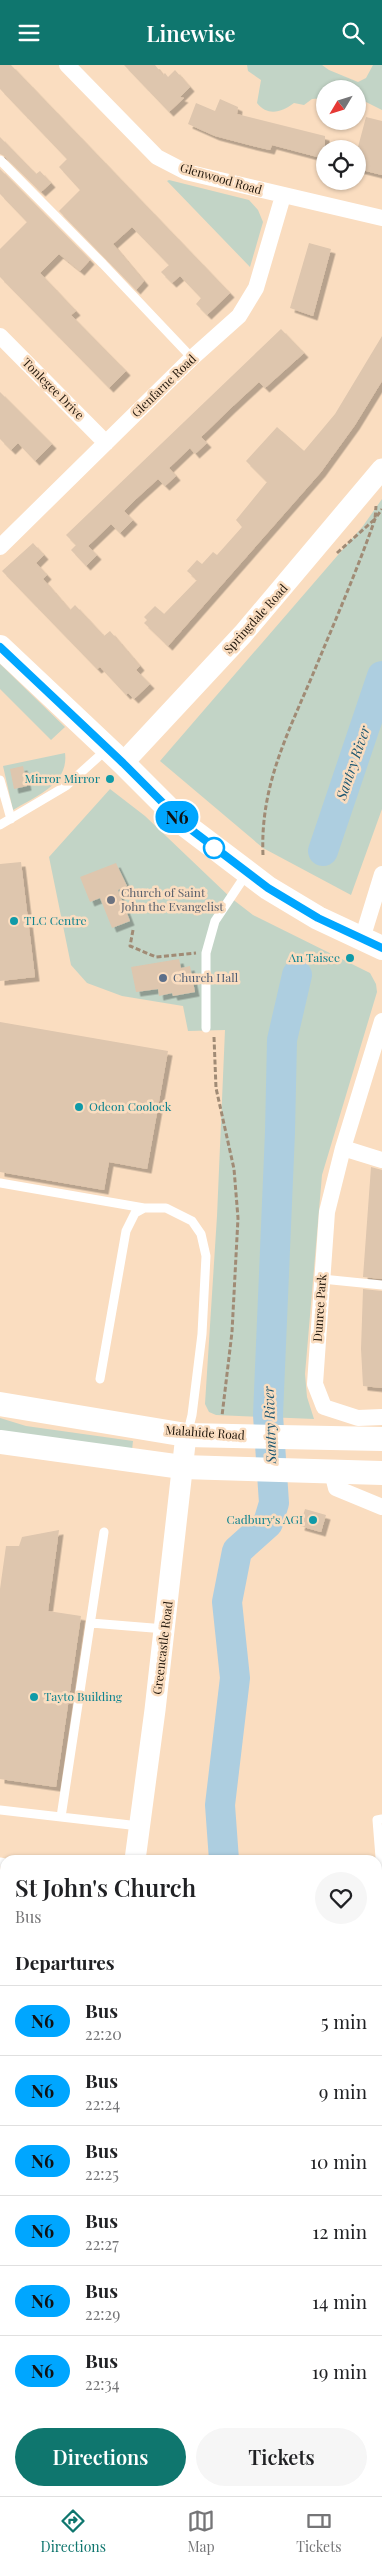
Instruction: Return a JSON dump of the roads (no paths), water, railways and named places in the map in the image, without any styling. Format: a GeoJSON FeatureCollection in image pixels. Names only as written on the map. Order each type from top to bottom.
{"type":"FeatureCollection","features":[{"type":"Feature","properties":{"kind":"main road"},"geometry":{"type":"LineString","coordinates":[[0,647],[185,825],[247,873],[318,918],[372,944]]}},
{"type":"Feature","properties":{"kind":"main road","name":"Malahide Road"},"geometry":{"type":"LineString","coordinates":[[0,1404],[186,1435],[382,1439]]}},
{"type":"Feature","properties":{"kind":"main road"},"geometry":{"type":"LineString","coordinates":[[0,1441],[182,1467],[382,1473]]}},
{"type":"Feature","properties":{"kind":"street","name":"Glenwood Road"},"geometry":{"type":"LineString","coordinates":[[67,65],[157,157],[186,171],[283,196],[382,218]]}},
{"type":"Feature","properties":{"kind":"street","name":"Glenfarne Road"},"geometry":{"type":"LineString","coordinates":[[0,547],[192,359],[239,316],[256,288],[283,196]]}},
{"type":"Feature","properties":{"kind":"street","name":"Tonlegee Drive"},"geometry":{"type":"LineString","coordinates":[[0,336],[106,443]]}},
{"type":"Feature","properties":{"kind":"street","name":"Springdale Road"},"geometry":{"type":"LineString","coordinates":[[115,756],[243,634],[382,469]]}},
{"type":"Feature","properties":{"kind":"street"},"geometry":{"type":"LineString","coordinates":[[372,944],[382,874]]}},
{"type":"Feature","properties":{"kind":"street","name":"Dunree Park"},"geometry":{"type":"LineString","coordinates":[[382,1021],[375,1063],[343,1148],[327,1212],[315,1384],[324,1407],[358,1418],[382,1417]]}},
{"type":"Feature","properties":{"kind":"street"},"geometry":{"type":"LineString","coordinates":[[343,1148],[382,1160]]}},
{"type":"Feature","properties":{"kind":"street","name":"Greencastle Road"},"geometry":{"type":"LineString","coordinates":[[136,1855],[165,1629],[186,1435]]}},
{"type":"Feature","properties":{"kind":"street"},"geometry":{"type":"LineString","coordinates":[[332,1472],[336,1488],[382,1507]]}},
{"type":"Feature","properties":{"kind":"lane"},"geometry":{"type":"LineString","coordinates":[[0,160],[103,264],[192,359]]}},
{"type":"Feature","properties":{"kind":"lane"},"geometry":{"type":"LineString","coordinates":[[0,825],[115,756]]}},
{"type":"Feature","properties":{"kind":"lane"},"geometry":{"type":"LineString","coordinates":[[0,780],[11,819]]}},
{"type":"Feature","properties":{"kind":"lane"},"geometry":{"type":"LineString","coordinates":[[206,1025],[206,953],[215,921],[247,873]]}},
{"type":"Feature","properties":{"kind":"lane"},"geometry":{"type":"LineString","coordinates":[[0,1183],[144,1208],[166,1208],[192,1221],[201,1234],[206,1256],[202,1334],[192,1415],[186,1435]]}},
{"type":"Feature","properties":{"kind":"lane"},"geometry":{"type":"LineString","coordinates":[[100,1379],[126,1231],[135,1213],[144,1208]]}},
{"type":"Feature","properties":{"kind":"lane"},"geometry":{"type":"LineString","coordinates":[[322,1279],[382,1285]]}},
{"type":"Feature","properties":{"kind":"lane"},"geometry":{"type":"LineString","coordinates":[[61,1817],[104,1532]]}},
{"type":"Feature","properties":{"kind":"lane"},"geometry":{"type":"LineString","coordinates":[[91,1623],[165,1629]]}},
{"type":"Feature","properties":{"kind":"lane"},"geometry":{"type":"LineString","coordinates":[[0,1810],[139,1826]]}},
{"type":"Feature","properties":{"kind":"lane"},"geometry":{"type":"LineString","coordinates":[[380,1855],[377,1820],[382,1819]]}},
{"type":"Feature","properties":{"kind":"waterway","name":"Santry River"},"geometry":{"type":"LineString","coordinates":[[323,851],[382,676]]}},
{"type":"Feature","properties":{"kind":"waterway","name":"Santry River"},"geometry":{"type":"LineString","coordinates":[[224,1855],[220,1805],[235,1678],[227,1602],[237,1551],[268,1523],[274,1503],[268,1415],[282,1040],[297,975]]}},
{"type":"Feature","properties":{"kind":"place","name":"Mirror Mirror"},"geometry":{"type":"Point","coordinates":[110,779]}},
{"type":"Feature","properties":{"kind":"place","name":"Church of Saint John the Evangelist"},"geometry":{"type":"Point","coordinates":[111,900]}},
{"type":"Feature","properties":{"kind":"place","name":"TLC Centre"},"geometry":{"type":"Point","coordinates":[14,921]}},
{"type":"Feature","properties":{"kind":"place","name":"An Taisce"},"geometry":{"type":"Point","coordinates":[350,958]}},
{"type":"Feature","properties":{"kind":"place","name":"Church Hall"},"geometry":{"type":"Point","coordinates":[163,978]}},
{"type":"Feature","properties":{"kind":"place","name":"Odeon Coolock"},"geometry":{"type":"Point","coordinates":[79,1107]}},
{"type":"Feature","properties":{"kind":"place","name":"Cadbury's AGI"},"geometry":{"type":"Point","coordinates":[313,1520]}},
{"type":"Feature","properties":{"kind":"place","name":"Tayto Building"},"geometry":{"type":"Point","coordinates":[34,1697]}}]}
